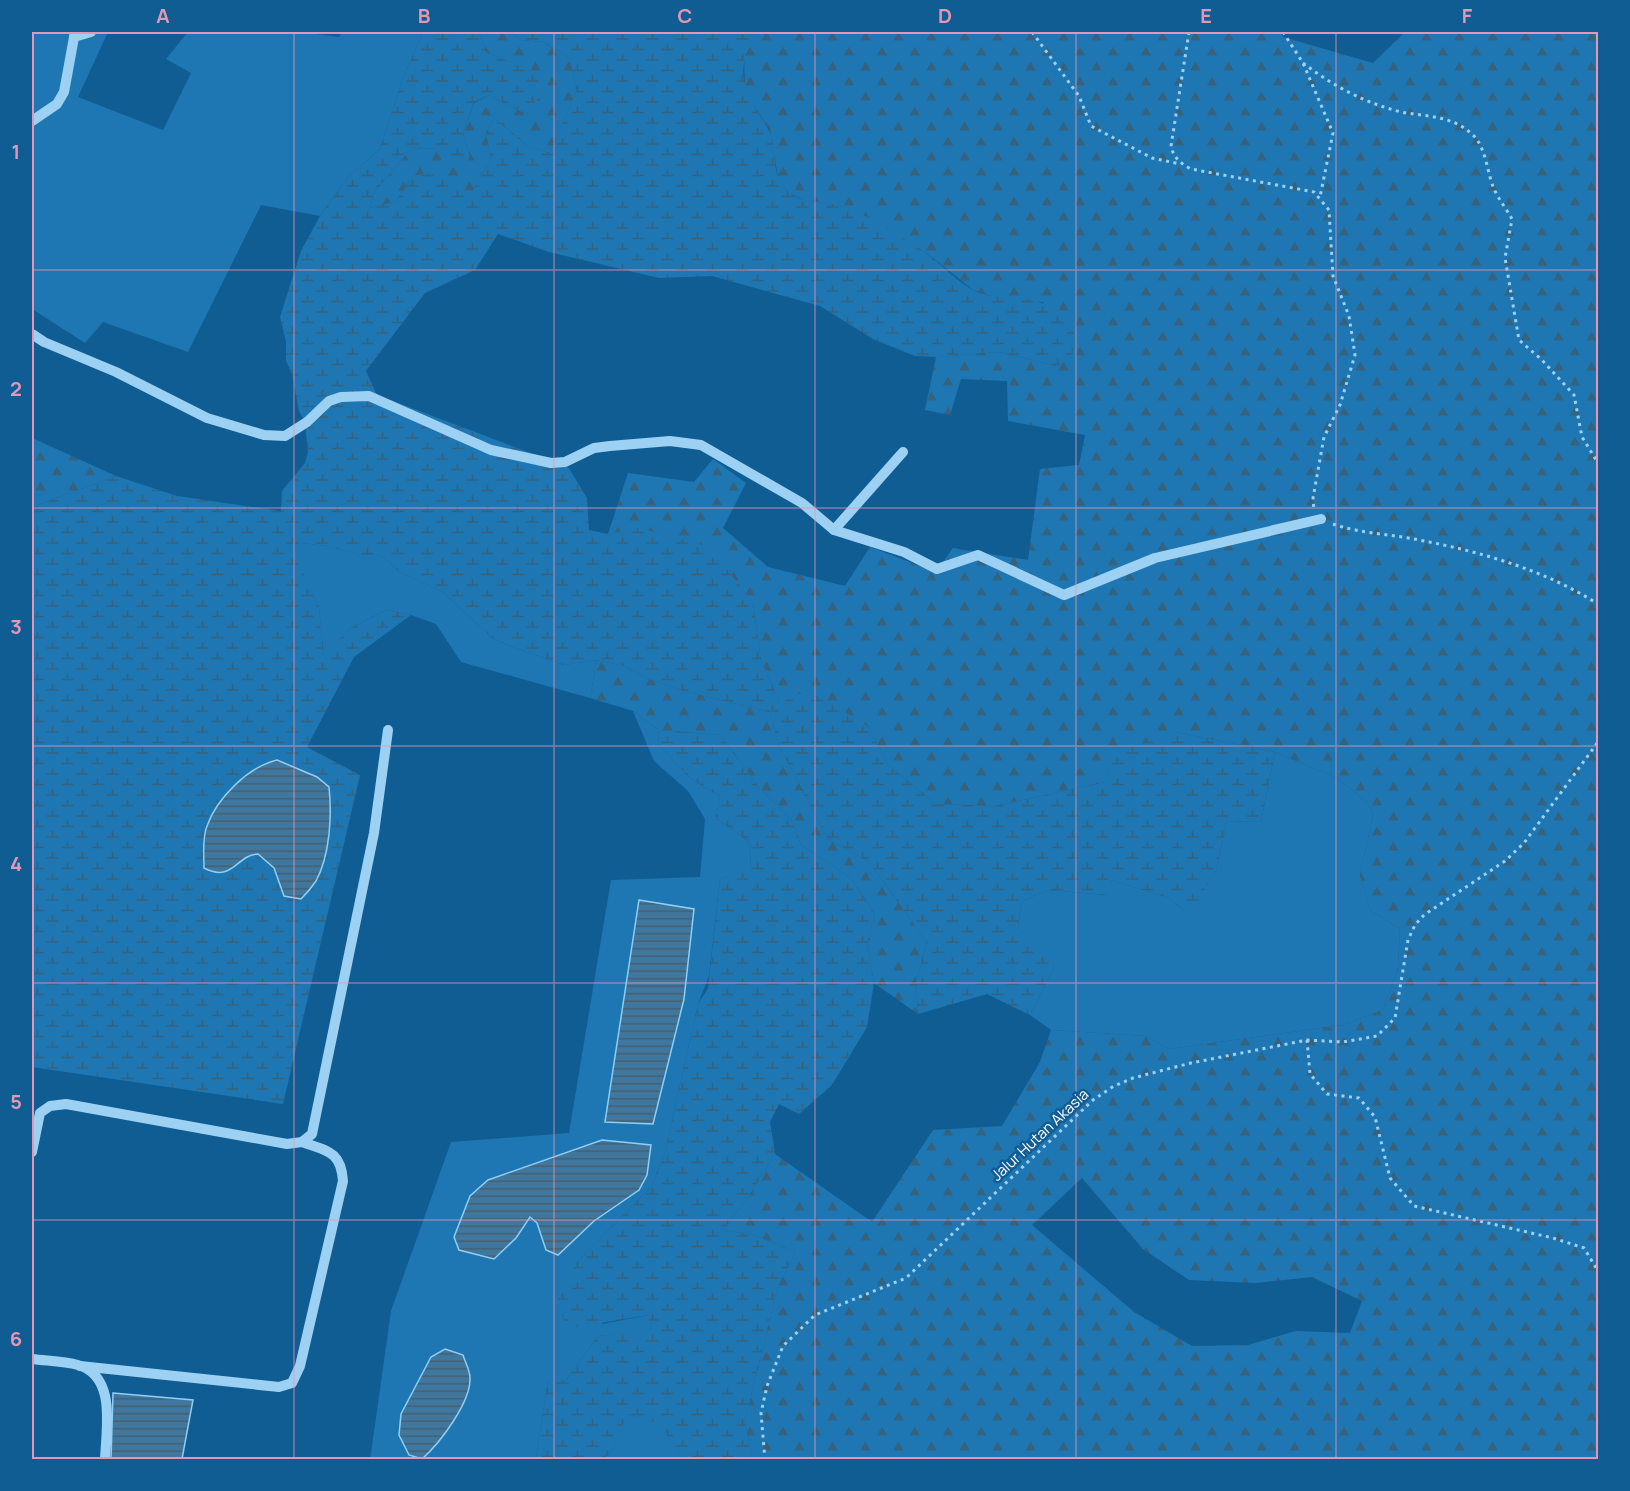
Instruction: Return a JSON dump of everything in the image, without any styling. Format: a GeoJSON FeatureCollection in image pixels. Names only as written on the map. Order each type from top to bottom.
{"type":"FeatureCollection","features":[{"type":"Feature","properties":{"kind":"street"},"geometry":{"type":"LineString","coordinates":[[32,121],[57,104],[64,92],[75,34],[91,32]]}},
{"type":"Feature","properties":{"kind":"street"},"geometry":{"type":"LineString","coordinates":[[32,334],[44,342],[116,372],[207,418],[264,435],[285,436],[307,422],[329,401],[369,396],[492,450],[551,462],[565,462],[594,448],[610,446],[670,441],[701,445],[802,503],[834,530],[904,552],[937,569],[978,555],[1064,595],[1155,558],[1321,519]]}},
{"type":"Feature","properties":{"kind":"street"},"geometry":{"type":"LineString","coordinates":[[834,530],[903,452]]}},
{"type":"Feature","properties":{"kind":"street"},"geometry":{"type":"LineString","coordinates":[[302,1142],[312,1134],[374,833],[387,730]]}},
{"type":"Feature","properties":{"kind":"street"},"geometry":{"type":"LineString","coordinates":[[32,1152],[40,1113],[50,1106],[66,1104],[287,1144],[302,1142],[333,1153],[342,1166],[343,1181],[300,1366],[292,1383],[279,1387],[32,1359]]}},
{"type":"Feature","properties":{"kind":"street"},"geometry":{"type":"LineString","coordinates":[[80,1366],[96,1376],[106,1394],[105,1460]]}},
{"type":"Feature","properties":{"kind":"path"},"geometry":{"type":"LineString","coordinates":[[1032,32],[1079,96],[1091,126],[1152,158],[1182,164],[1191,169],[1314,192],[1320,196],[1329,210],[1333,276],[1349,316],[1355,355],[1340,405],[1324,437],[1313,498],[1314,512],[1321,519],[1348,529],[1414,539],[1514,563],[1599,604]]}},
{"type":"Feature","properties":{"kind":"path"},"geometry":{"type":"LineString","coordinates":[[1182,164],[1172,153],[1171,146],[1189,32]]}},
{"type":"Feature","properties":{"kind":"path"},"geometry":{"type":"LineString","coordinates":[[1284,32],[1303,63],[1333,133],[1320,196]]}},
{"type":"Feature","properties":{"kind":"path"},"geometry":{"type":"LineString","coordinates":[[1303,63],[1332,85],[1371,102],[1402,112],[1441,116],[1474,136],[1486,160],[1495,190],[1512,219],[1505,258],[1519,340],[1542,360],[1574,395],[1582,437],[1599,463]]}},
{"type":"Feature","properties":{"kind":"path","name":"Jalur Hutan Akasia"},"geometry":{"type":"LineString","coordinates":[[765,1460],[761,1413],[767,1386],[783,1346],[815,1315],[906,1278],[1093,1100],[1133,1078],[1191,1063],[1307,1040],[1364,1041],[1377,1036],[1395,1018],[1400,1001],[1408,940],[1415,925],[1424,915],[1505,861],[1524,843],[1599,742]]}},
{"type":"Feature","properties":{"kind":"path"},"geometry":{"type":"LineString","coordinates":[[1307,1040],[1310,1074],[1327,1094],[1359,1098],[1375,1117],[1390,1178],[1414,1206],[1553,1238],[1584,1248],[1599,1271]]}},
{"type":"Feature","properties":{"kind":"green space"},"geometry":{"type":"Polygon","coordinates":[[[32,32],[108,32],[78,97],[163,130],[191,73],[166,59],[188,32],[301,32],[339,37],[342,32],[423,32],[403,78],[380,149],[348,177],[320,216],[261,205],[188,352],[103,322],[85,343],[32,309],[32,32]]]}},
{"type":"Feature","properties":{"kind":"green space"},"geometry":{"type":"Polygon","coordinates":[[[423,32],[479,32],[486,52],[540,75],[539,98],[523,113],[489,95],[474,102],[463,133],[470,157],[464,167],[433,148],[411,149],[374,192],[370,208],[396,201],[413,176],[430,173],[469,197],[491,159],[486,133],[494,118],[528,146],[550,153],[577,90],[569,57],[543,42],[521,40],[511,32],[756,32],[745,59],[744,81],[752,102],[771,135],[778,177],[787,191],[800,199],[840,205],[880,223],[920,249],[973,290],[991,296],[1038,302],[1054,310],[1062,318],[1076,336],[1071,354],[1066,361],[1057,366],[999,352],[937,357],[915,356],[873,339],[820,306],[712,276],[659,278],[549,252],[498,234],[475,270],[425,293],[366,371],[377,395],[568,467],[587,498],[589,530],[608,534],[638,528],[710,547],[753,603],[761,661],[780,703],[807,690],[869,727],[888,765],[936,804],[995,806],[1105,782],[1116,752],[1176,732],[1275,752],[1261,822],[1227,821],[1216,871],[1189,915],[1169,898],[1111,880],[1109,895],[1047,890],[1021,902],[1018,928],[1036,944],[1054,967],[1030,1015],[987,994],[918,1014],[916,982],[927,942],[869,862],[828,839],[779,745],[770,712],[684,691],[646,678],[624,666],[597,660],[564,665],[510,646],[492,638],[443,592],[400,572],[381,555],[358,554],[302,543],[295,555],[319,607],[324,656],[349,629],[386,610],[411,615],[354,657],[307,747],[360,775],[283,1104],[32,1067],[32,522],[35,506],[116,476],[177,496],[281,511],[282,491],[305,463],[308,453],[305,422],[299,411],[292,374],[286,361],[286,341],[280,317],[301,251],[320,216],[348,177],[380,149],[403,78],[423,32]]]}},
{"type":"Feature","properties":{"kind":"green space"},"geometry":{"type":"Polygon","coordinates":[[[479,32],[511,32],[521,40],[543,42],[569,57],[577,90],[550,153],[528,146],[494,118],[486,133],[491,159],[469,198],[413,176],[396,201],[370,208],[374,192],[411,149],[433,148],[464,166],[470,157],[463,133],[474,103],[489,95],[523,113],[539,75],[486,52],[479,32]]]}},
{"type":"Feature","properties":{"kind":"green space"},"geometry":{"type":"Polygon","coordinates":[[[756,32],[1281,32],[1283,37],[1373,63],[1405,32],[1598,32],[1598,1459],[752,1459],[745,1421],[778,1286],[796,1252],[754,1235],[723,1230],[749,1196],[775,1154],[872,1222],[933,1130],[1002,1126],[1040,1062],[1051,1030],[1145,1036],[1169,1049],[1343,1025],[1383,1010],[1398,968],[1400,929],[1370,910],[1360,875],[1373,816],[1369,804],[1337,778],[1275,752],[1176,732],[1105,782],[995,806],[936,804],[888,765],[869,727],[780,703],[761,661],[753,603],[608,534],[628,473],[694,482],[713,459],[746,483],[723,528],[768,567],[845,586],[870,547],[936,572],[953,548],[1028,560],[1040,469],[1079,465],[1085,435],[1008,421],[1007,381],[961,379],[950,415],[925,410],[936,357],[999,352],[1057,366],[1043,302],[1000,299],[973,290],[928,254],[843,206],[804,200],[789,193],[779,183],[770,131],[745,91],[744,53],[756,32]],[[1082,1178],[1032,1225],[1134,1312],[1192,1346],[1248,1345],[1296,1331],[1350,1333],[1362,1301],[1312,1277],[1255,1283],[1189,1280],[1143,1249],[1082,1178]]]}},
{"type":"Feature","properties":{"kind":"green space"},"geometry":{"type":"Polygon","coordinates":[[[32,438],[116,476],[35,506],[32,522],[32,438]]]}},
{"type":"Feature","properties":{"kind":"green space"},"geometry":{"type":"Polygon","coordinates":[[[302,543],[358,554],[381,555],[400,572],[443,592],[492,638],[510,646],[564,665],[597,660],[590,698],[461,662],[436,624],[411,615],[386,610],[349,629],[324,657],[319,607],[294,555],[302,543]]]}},
{"type":"Feature","properties":{"kind":"green space"},"geometry":{"type":"Polygon","coordinates":[[[597,660],[624,666],[646,678],[684,691],[770,712],[779,745],[828,839],[869,862],[927,942],[916,982],[918,1014],[874,983],[867,944],[875,914],[850,877],[801,845],[793,822],[758,786],[720,735],[659,730],[633,711],[590,698],[597,660]]]}},
{"type":"Feature","properties":{"kind":"green space"},"geometry":{"type":"Polygon","coordinates":[[[633,711],[659,730],[658,744],[691,779],[720,796],[716,818],[749,842],[751,868],[720,879],[709,976],[698,1004],[664,1156],[651,1187],[578,1261],[602,1324],[649,1315],[651,1331],[598,1336],[566,1380],[548,1380],[536,1459],[370,1460],[391,1311],[451,1142],[569,1133],[611,880],[700,877],[705,819],[688,791],[654,761],[633,711]]]}},
{"type":"Feature","properties":{"kind":"green space"},"geometry":{"type":"Polygon","coordinates":[[[659,730],[720,735],[758,786],[793,822],[801,845],[850,877],[875,914],[867,944],[874,983],[867,1027],[832,1085],[799,1114],[779,1104],[770,1122],[775,1154],[749,1196],[723,1230],[754,1235],[796,1252],[778,1286],[745,1421],[752,1459],[684,1459],[659,1424],[628,1414],[611,1453],[599,1459],[536,1459],[548,1380],[566,1380],[598,1336],[651,1330],[648,1315],[566,1329],[557,1295],[578,1261],[651,1187],[664,1156],[698,1004],[708,988],[720,879],[751,867],[749,842],[716,818],[720,796],[691,779],[658,744],[659,730]]]}},
{"type":"Feature","properties":{"kind":"green space"},"geometry":{"type":"Polygon","coordinates":[[[1275,752],[1337,778],[1369,804],[1373,816],[1360,875],[1370,910],[1400,929],[1398,968],[1383,1010],[1343,1025],[1169,1049],[1145,1036],[1051,1030],[1030,1015],[1054,967],[1018,928],[1021,902],[1047,890],[1108,895],[1111,880],[1169,898],[1188,914],[1216,871],[1227,821],[1261,822],[1275,752]]]}},
{"type":"Feature","properties":{"kind":"green space"},"geometry":{"type":"Polygon","coordinates":[[[627,1414],[659,1423],[684,1459],[599,1460],[611,1453],[627,1414]]]}},
{"type":"Feature","properties":{"kind":"shaded area"},"geometry":{"type":"Polygon","coordinates":[[[277,760],[317,777],[329,787],[330,823],[321,871],[301,899],[284,896],[274,868],[258,854],[222,872],[204,868],[205,831],[218,805],[235,785],[255,769],[277,760]]]}},
{"type":"Feature","properties":{"kind":"shaded area"},"geometry":{"type":"Polygon","coordinates":[[[639,900],[694,909],[684,999],[653,1124],[605,1122],[639,900]]]}},
{"type":"Feature","properties":{"kind":"shaded area"},"geometry":{"type":"Polygon","coordinates":[[[602,1140],[651,1145],[647,1175],[639,1190],[594,1221],[558,1255],[546,1250],[537,1223],[530,1217],[516,1238],[494,1259],[459,1250],[454,1237],[470,1196],[488,1180],[602,1140]]]}},
{"type":"Feature","properties":{"kind":"shaded area"},"geometry":{"type":"Polygon","coordinates":[[[445,1349],[463,1355],[470,1375],[469,1388],[453,1422],[422,1459],[409,1455],[399,1435],[401,1414],[431,1357],[445,1349]]]}},
{"type":"Feature","properties":{"kind":"shaded area"},"geometry":{"type":"Polygon","coordinates":[[[113,1393],[193,1400],[182,1459],[111,1460],[113,1393]]]}}]}
